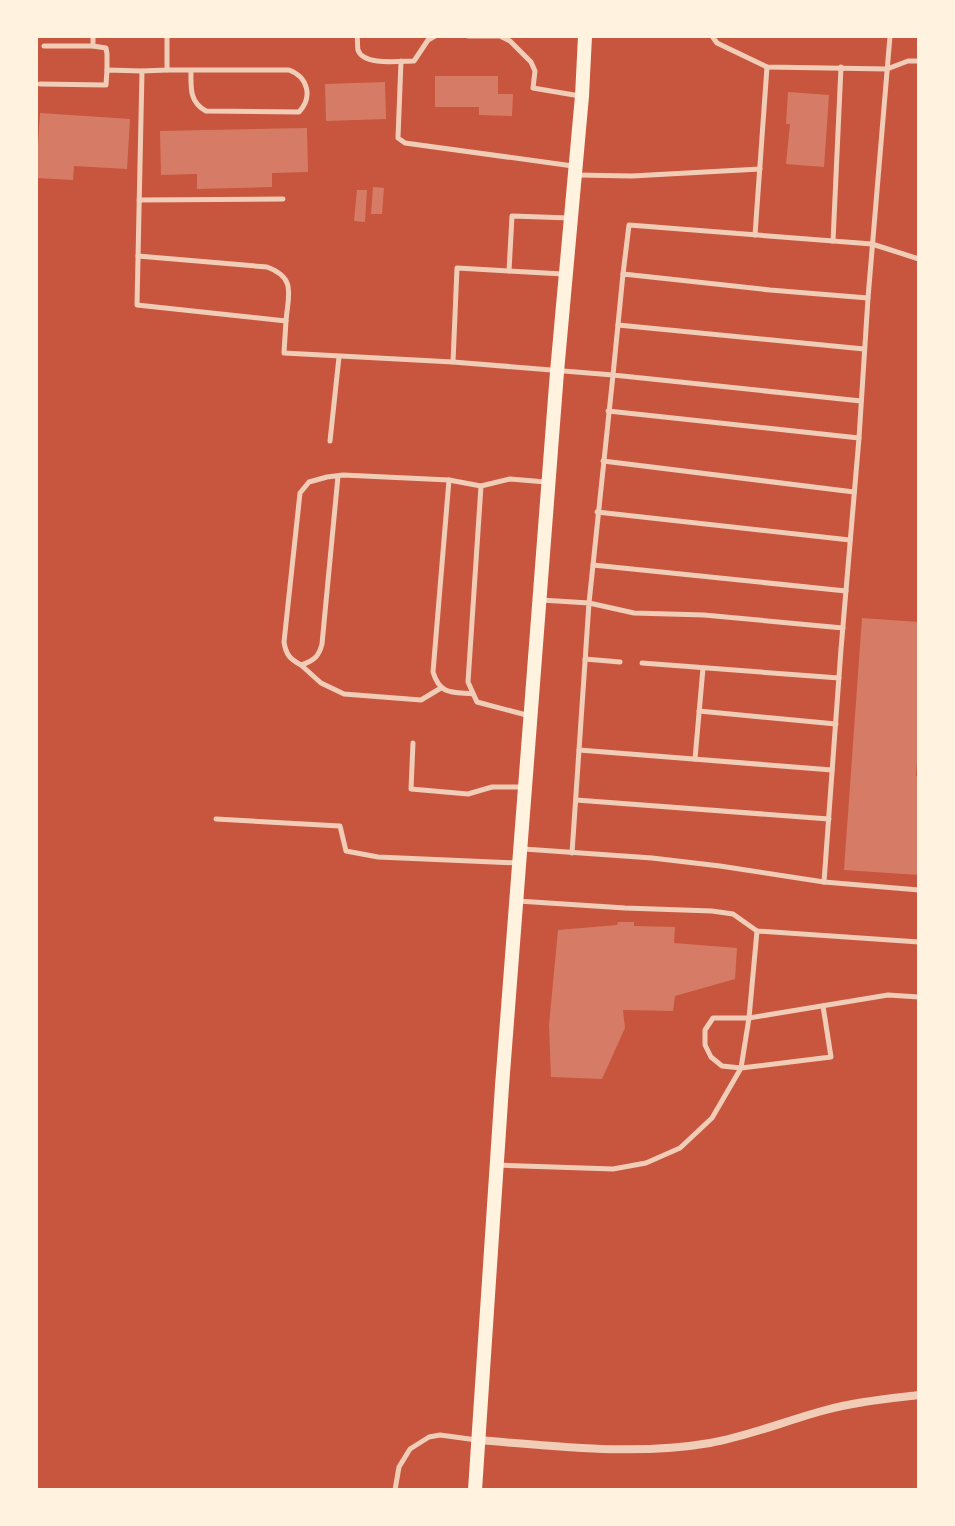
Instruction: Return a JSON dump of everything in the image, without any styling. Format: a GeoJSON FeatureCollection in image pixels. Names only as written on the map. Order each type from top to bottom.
{"type":"FeatureCollection","features":[{"type":"Feature","properties":{"kind":"main road"},"geometry":{"type":"LineString","coordinates":[[475,1490],[496,1165],[585,36]]}},
{"type":"Feature","properties":{"kind":"street"},"geometry":{"type":"LineString","coordinates":[[478,1440],[648,1449],[707,1443],[870,1400],[919,1395]]}},
{"type":"Feature","properties":{"kind":"lane"},"geometry":{"type":"LineString","coordinates":[[93,36],[93,46]]}},
{"type":"Feature","properties":{"kind":"lane"},"geometry":{"type":"LineString","coordinates":[[167,36],[167,70]]}},
{"type":"Feature","properties":{"kind":"lane"},"geometry":{"type":"LineString","coordinates":[[357,36],[362,57],[401,61],[414,61],[428,40],[435,36]]}},
{"type":"Feature","properties":{"kind":"lane"},"geometry":{"type":"LineString","coordinates":[[468,36],[500,36],[510,41],[531,62],[535,71],[533,88],[582,96]]}},
{"type":"Feature","properties":{"kind":"lane"},"geometry":{"type":"LineString","coordinates":[[712,36],[717,43],[767,67],[887,69],[908,61],[919,61]]}},
{"type":"Feature","properties":{"kind":"lane"},"geometry":{"type":"LineString","coordinates":[[824,882],[890,36]]}},
{"type":"Feature","properties":{"kind":"lane"},"geometry":{"type":"LineString","coordinates":[[40,84],[106,85],[106,48],[44,46]]}},
{"type":"Feature","properties":{"kind":"lane"},"geometry":{"type":"LineString","coordinates":[[401,61],[398,138],[405,143],[632,176],[760,169]]}},
{"type":"Feature","properties":{"kind":"lane"},"geometry":{"type":"LineString","coordinates":[[755,235],[767,67]]}},
{"type":"Feature","properties":{"kind":"lane"},"geometry":{"type":"LineString","coordinates":[[833,241],[841,67]]}},
{"type":"Feature","properties":{"kind":"lane"},"geometry":{"type":"LineString","coordinates":[[107,70],[142,71],[167,70],[191,70],[289,70],[299,74],[305,82],[306,105],[299,112],[206,111],[198,107],[192,97],[191,70]]}},
{"type":"Feature","properties":{"kind":"lane"},"geometry":{"type":"LineString","coordinates":[[142,71],[137,305],[286,321]]}},
{"type":"Feature","properties":{"kind":"lane"},"geometry":{"type":"LineString","coordinates":[[139,200],[283,199]]}},
{"type":"Feature","properties":{"kind":"lane"},"geometry":{"type":"LineString","coordinates":[[509,271],[512,216],[571,218]]}},
{"type":"Feature","properties":{"kind":"lane"},"geometry":{"type":"LineString","coordinates":[[572,853],[597,512],[629,225],[872,244],[919,259]]}},
{"type":"Feature","properties":{"kind":"lane"},"geometry":{"type":"LineString","coordinates":[[138,256],[267,267],[279,272],[288,286],[284,353],[613,375],[861,401]]}},
{"type":"Feature","properties":{"kind":"lane"},"geometry":{"type":"LineString","coordinates":[[453,362],[457,268],[566,274]]}},
{"type":"Feature","properties":{"kind":"lane"},"geometry":{"type":"LineString","coordinates":[[623,274],[868,298]]}},
{"type":"Feature","properties":{"kind":"lane"},"geometry":{"type":"LineString","coordinates":[[618,325],[864,349]]}},
{"type":"Feature","properties":{"kind":"lane"},"geometry":{"type":"LineString","coordinates":[[330,441],[339,357]]}},
{"type":"Feature","properties":{"kind":"lane"},"geometry":{"type":"LineString","coordinates":[[608,411],[859,438]]}},
{"type":"Feature","properties":{"kind":"lane"},"geometry":{"type":"LineString","coordinates":[[603,461],[854,492]]}},
{"type":"Feature","properties":{"kind":"lane"},"geometry":{"type":"LineString","coordinates":[[441,688],[421,700],[344,694],[321,683],[285,651],[300,493],[309,482],[338,476],[449,480],[481,486],[510,479],[549,483]]}},
{"type":"Feature","properties":{"kind":"lane"},"geometry":{"type":"LineString","coordinates":[[301,665],[312,661],[320,653],[322,644],[338,476]]}},
{"type":"Feature","properties":{"kind":"lane"},"geometry":{"type":"LineString","coordinates":[[449,480],[433,672],[436,684],[441,688],[474,695]]}},
{"type":"Feature","properties":{"kind":"lane"},"geometry":{"type":"LineString","coordinates":[[481,486],[468,682],[477,702],[531,716]]}},
{"type":"Feature","properties":{"kind":"lane"},"geometry":{"type":"LineString","coordinates":[[597,512],[850,540]]}},
{"type":"Feature","properties":{"kind":"lane"},"geometry":{"type":"LineString","coordinates":[[593,565],[846,591]]}},
{"type":"Feature","properties":{"kind":"lane"},"geometry":{"type":"LineString","coordinates":[[540,600],[589,603],[634,613],[704,615],[843,628]]}},
{"type":"Feature","properties":{"kind":"lane"},"geometry":{"type":"LineString","coordinates":[[585,659],[620,662]]}},
{"type":"Feature","properties":{"kind":"lane"},"geometry":{"type":"LineString","coordinates":[[642,663],[839,678]]}},
{"type":"Feature","properties":{"kind":"lane"},"geometry":{"type":"LineString","coordinates":[[695,759],[703,668]]}},
{"type":"Feature","properties":{"kind":"lane"},"geometry":{"type":"LineString","coordinates":[[699,711],[836,724]]}},
{"type":"Feature","properties":{"kind":"lane"},"geometry":{"type":"LineString","coordinates":[[413,743],[411,789],[468,794],[492,787],[525,787]]}},
{"type":"Feature","properties":{"kind":"lane"},"geometry":{"type":"LineString","coordinates":[[579,750],[832,770]]}},
{"type":"Feature","properties":{"kind":"lane"},"geometry":{"type":"LineString","coordinates":[[576,800],[829,819]]}},
{"type":"Feature","properties":{"kind":"lane"},"geometry":{"type":"LineString","coordinates":[[216,819],[340,826],[346,851],[378,857],[572,853],[720,866],[824,882],[919,890]]}},
{"type":"Feature","properties":{"kind":"lane"},"geometry":{"type":"LineString","coordinates":[[516,901],[712,911],[733,914],[757,931],[919,942]]}},
{"type":"Feature","properties":{"kind":"lane"},"geometry":{"type":"LineString","coordinates":[[496,1165],[613,1169],[646,1163],[680,1148],[712,1118],[741,1068],[757,931]]}},
{"type":"Feature","properties":{"kind":"lane"},"geometry":{"type":"LineString","coordinates":[[823,1006],[831,1057],[741,1068],[722,1066],[711,1057],[705,1045],[705,1030],[713,1018],[749,1018],[888,995],[919,997]]}},
{"type":"Feature","properties":{"kind":"lane"},"geometry":{"type":"LineString","coordinates":[[395,1490],[399,1467],[410,1449],[429,1437],[440,1435],[478,1440]]}},
{"type":"Feature","properties":{"kind":"building"},"geometry":{"type":"Polygon","coordinates":[[[435,76],[498,76],[498,94],[513,94],[512,116],[479,115],[479,107],[435,107],[435,76]]]}},
{"type":"Feature","properties":{"kind":"building"},"geometry":{"type":"Polygon","coordinates":[[[385,82],[386,119],[326,121],[325,84],[385,82]]]}},
{"type":"Feature","properties":{"kind":"building"},"geometry":{"type":"Polygon","coordinates":[[[788,92],[829,95],[824,167],[786,164],[790,124],[786,124],[788,92]]]}},
{"type":"Feature","properties":{"kind":"building"},"geometry":{"type":"Polygon","coordinates":[[[40,113],[130,119],[127,169],[74,166],[73,180],[36,178],[40,113]]]}},
{"type":"Feature","properties":{"kind":"building"},"geometry":{"type":"Polygon","coordinates":[[[307,128],[308,172],[272,173],[272,187],[197,189],[197,174],[161,175],[160,131],[307,128]]]}},
{"type":"Feature","properties":{"kind":"building"},"geometry":{"type":"Polygon","coordinates":[[[373,187],[384,188],[382,214],[371,214],[373,187]]]}},
{"type":"Feature","properties":{"kind":"building"},"geometry":{"type":"Polygon","coordinates":[[[357,190],[367,190],[365,222],[354,221],[357,190]]]}},
{"type":"Feature","properties":{"kind":"building"},"geometry":{"type":"Polygon","coordinates":[[[862,618],[919,622],[916,776],[919,776],[919,875],[844,870],[862,618]]]}},
{"type":"Feature","properties":{"kind":"building"},"geometry":{"type":"Polygon","coordinates":[[[618,922],[634,922],[634,926],[675,927],[674,943],[737,948],[735,979],[675,996],[673,1011],[623,1010],[625,1028],[602,1079],[551,1077],[549,1025],[558,930],[617,925],[618,922]]]}}]}
